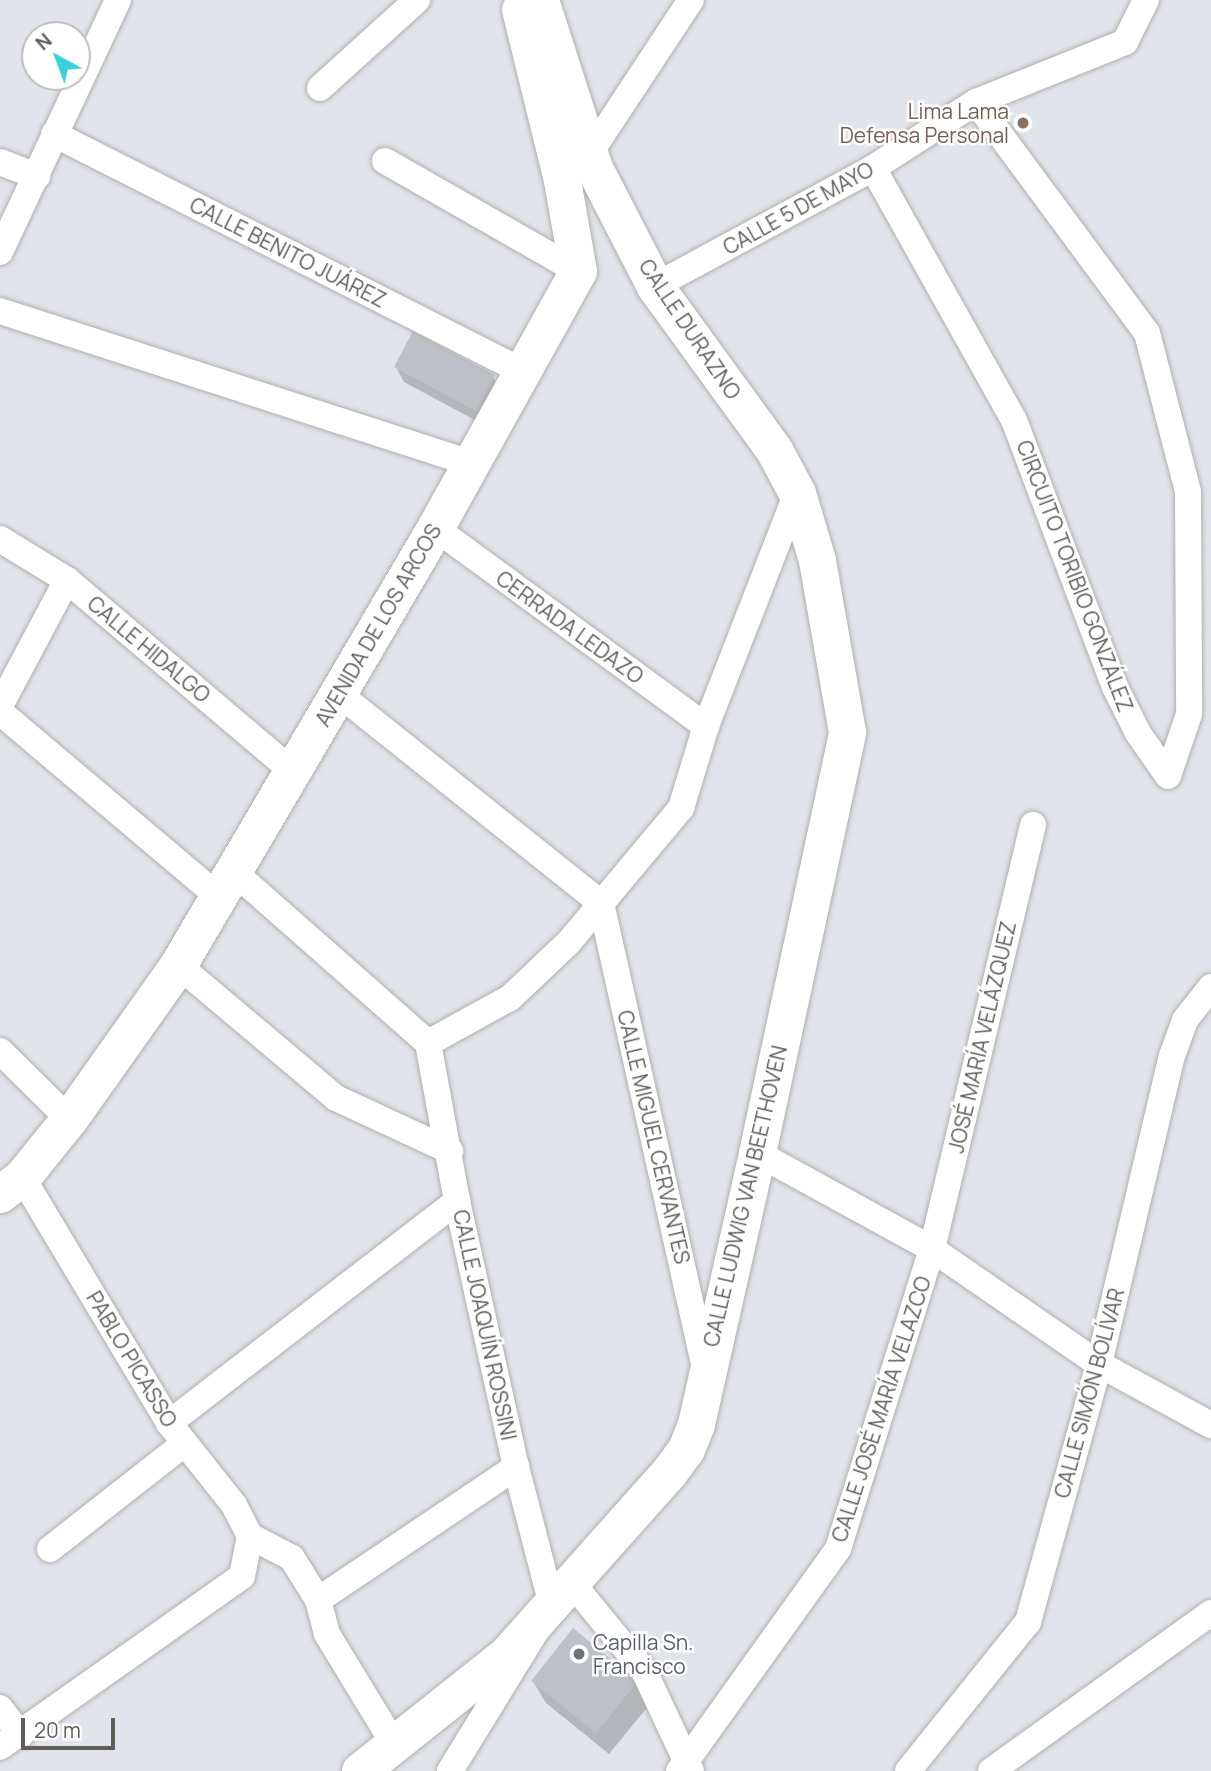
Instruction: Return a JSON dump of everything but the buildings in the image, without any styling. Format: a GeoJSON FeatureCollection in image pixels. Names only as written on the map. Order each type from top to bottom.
{"type":"FeatureCollection","features":[{"type":"Feature","properties":{"kind":"street"},"geometry":{"type":"LineString","coordinates":[[0,252],[118,0]]}},
{"type":"Feature","properties":{"kind":"street"},"geometry":{"type":"LineString","coordinates":[[320,88],[417,0]]}},
{"type":"Feature","properties":{"kind":"street"},"geometry":{"type":"LineString","coordinates":[[517,0],[562,180],[578,271]]}},
{"type":"Feature","properties":{"kind":"street","name":"CALLE DURAZNO"},"geometry":{"type":"LineString","coordinates":[[540,0],[594,168],[655,286],[774,450],[797,493]]}},
{"type":"Feature","properties":{"kind":"street"},"geometry":{"type":"LineString","coordinates":[[590,153],[691,0]]}},
{"type":"Feature","properties":{"kind":"street","name":"CALLE 5 DE MAYO"},"geometry":{"type":"LineString","coordinates":[[655,286],[873,168],[976,102],[1125,42],[1146,0]]}},
{"type":"Feature","properties":{"kind":"street","name":"CIRCUITO TORIBIO GONZÁLEZ"},"geometry":{"type":"LineString","coordinates":[[873,168],[1014,421],[1115,687],[1139,733],[1168,776],[1189,713],[1188,492],[1147,333],[976,102]]}},
{"type":"Feature","properties":{"kind":"street","name":"CALLE BENITO JUÁREZ"},"geometry":{"type":"LineString","coordinates":[[54,134],[522,371]]}},
{"type":"Feature","properties":{"kind":"street"},"geometry":{"type":"LineString","coordinates":[[385,161],[578,271]]}},
{"type":"Feature","properties":{"kind":"street"},"geometry":{"type":"LineString","coordinates":[[0,162],[37,176]]}},
{"type":"Feature","properties":{"kind":"street","name":"AVENIDA DE LOS ARCOS"},"geometry":{"type":"LineString","coordinates":[[11,1185],[69,1119],[178,965],[435,528],[578,271]]}},
{"type":"Feature","properties":{"kind":"street"},"geometry":{"type":"LineString","coordinates":[[0,311],[471,463]]}},
{"type":"Feature","properties":{"kind":"street"},"geometry":{"type":"LineString","coordinates":[[0,712],[428,1043],[510,998],[569,942],[681,808],[706,726],[797,493]]}},
{"type":"Feature","properties":{"kind":"street","name":"CALLE LUDWIG VAN BEETHOVEN"},"geometry":{"type":"LineString","coordinates":[[360,1771],[506,1656],[686,1449],[696,1424],[705,1372],[757,1153],[847,733],[817,560],[797,493]]}},
{"type":"Feature","properties":{"kind":"street","name":"CERRADA LEDAZO"},"geometry":{"type":"LineString","coordinates":[[435,528],[706,726]]}},
{"type":"Feature","properties":{"kind":"street","name":"CALLE HIDALGO"},"geometry":{"type":"LineString","coordinates":[[0,539],[67,580],[291,770]]}},
{"type":"Feature","properties":{"kind":"street"},"geometry":{"type":"LineString","coordinates":[[0,706],[67,580]]}},
{"type":"Feature","properties":{"kind":"street"},"geometry":{"type":"LineString","coordinates":[[339,694],[601,903]]}},
{"type":"Feature","properties":{"kind":"street","name":"JOSÉ MARÍA VELÁZQUEZ"},"geometry":{"type":"LineString","coordinates":[[932,1249],[1033,825]]}},
{"type":"Feature","properties":{"kind":"street","name":"CALLE MIGUEL CERVANTES"},"geometry":{"type":"LineString","coordinates":[[601,903],[705,1372]]}},
{"type":"Feature","properties":{"kind":"street"},"geometry":{"type":"LineString","coordinates":[[178,965],[337,1098],[450,1152]]}},
{"type":"Feature","properties":{"kind":"street","name":"CALLE SIMÓN BOLÍVAR"},"geometry":{"type":"LineString","coordinates":[[908,1771],[1028,1622],[1099,1364],[1172,1056],[1185,1020],[1211,987]]}},
{"type":"Feature","properties":{"kind":"street","name":"CALLE JOAQUÍN ROSSINI"},"geometry":{"type":"LineString","coordinates":[[428,1043],[457,1201],[516,1467],[562,1594]]}},
{"type":"Feature","properties":{"kind":"street"},"geometry":{"type":"LineString","coordinates":[[0,1051],[69,1119]]}},
{"type":"Feature","properties":{"kind":"street"},"geometry":{"type":"LineString","coordinates":[[757,1153],[932,1249],[1099,1364],[1211,1425]]}},
{"type":"Feature","properties":{"kind":"street","name":"PABLO PICASSO"},"geometry":{"type":"LineString","coordinates":[[11,1185],[177,1433],[234,1505],[250,1536]]}},
{"type":"Feature","properties":{"kind":"street"},"geometry":{"type":"LineString","coordinates":[[50,1549],[177,1433],[457,1201]]}},
{"type":"Feature","properties":{"kind":"street","name":"CALLE JOSÉ MARÍA VELAZCO"},"geometry":{"type":"LineString","coordinates":[[685,1769],[838,1549],[932,1249]]}},
{"type":"Feature","properties":{"kind":"street"},"geometry":{"type":"LineString","coordinates":[[318,1600],[516,1467]]}},
{"type":"Feature","properties":{"kind":"street"},"geometry":{"type":"LineString","coordinates":[[0,1708],[10,1741],[242,1576],[250,1536],[292,1558],[318,1600],[327,1634],[394,1744]]}},
{"type":"Feature","properties":{"kind":"street"},"geometry":{"type":"LineString","coordinates":[[450,1771],[562,1594],[644,1671],[685,1769]]}},
{"type":"Feature","properties":{"kind":"street"},"geometry":{"type":"LineString","coordinates":[[991,1771],[1211,1613]]}},
{"type":"Feature","properties":{"kind":"place","name":"Lima Lama Defensa Personal"},"geometry":{"type":"Point","coordinates":[1023,123]}},
{"type":"Feature","properties":{"kind":"place","name":"Capilla Sn. Francisco"},"geometry":{"type":"Point","coordinates":[579,1654]}}]}
